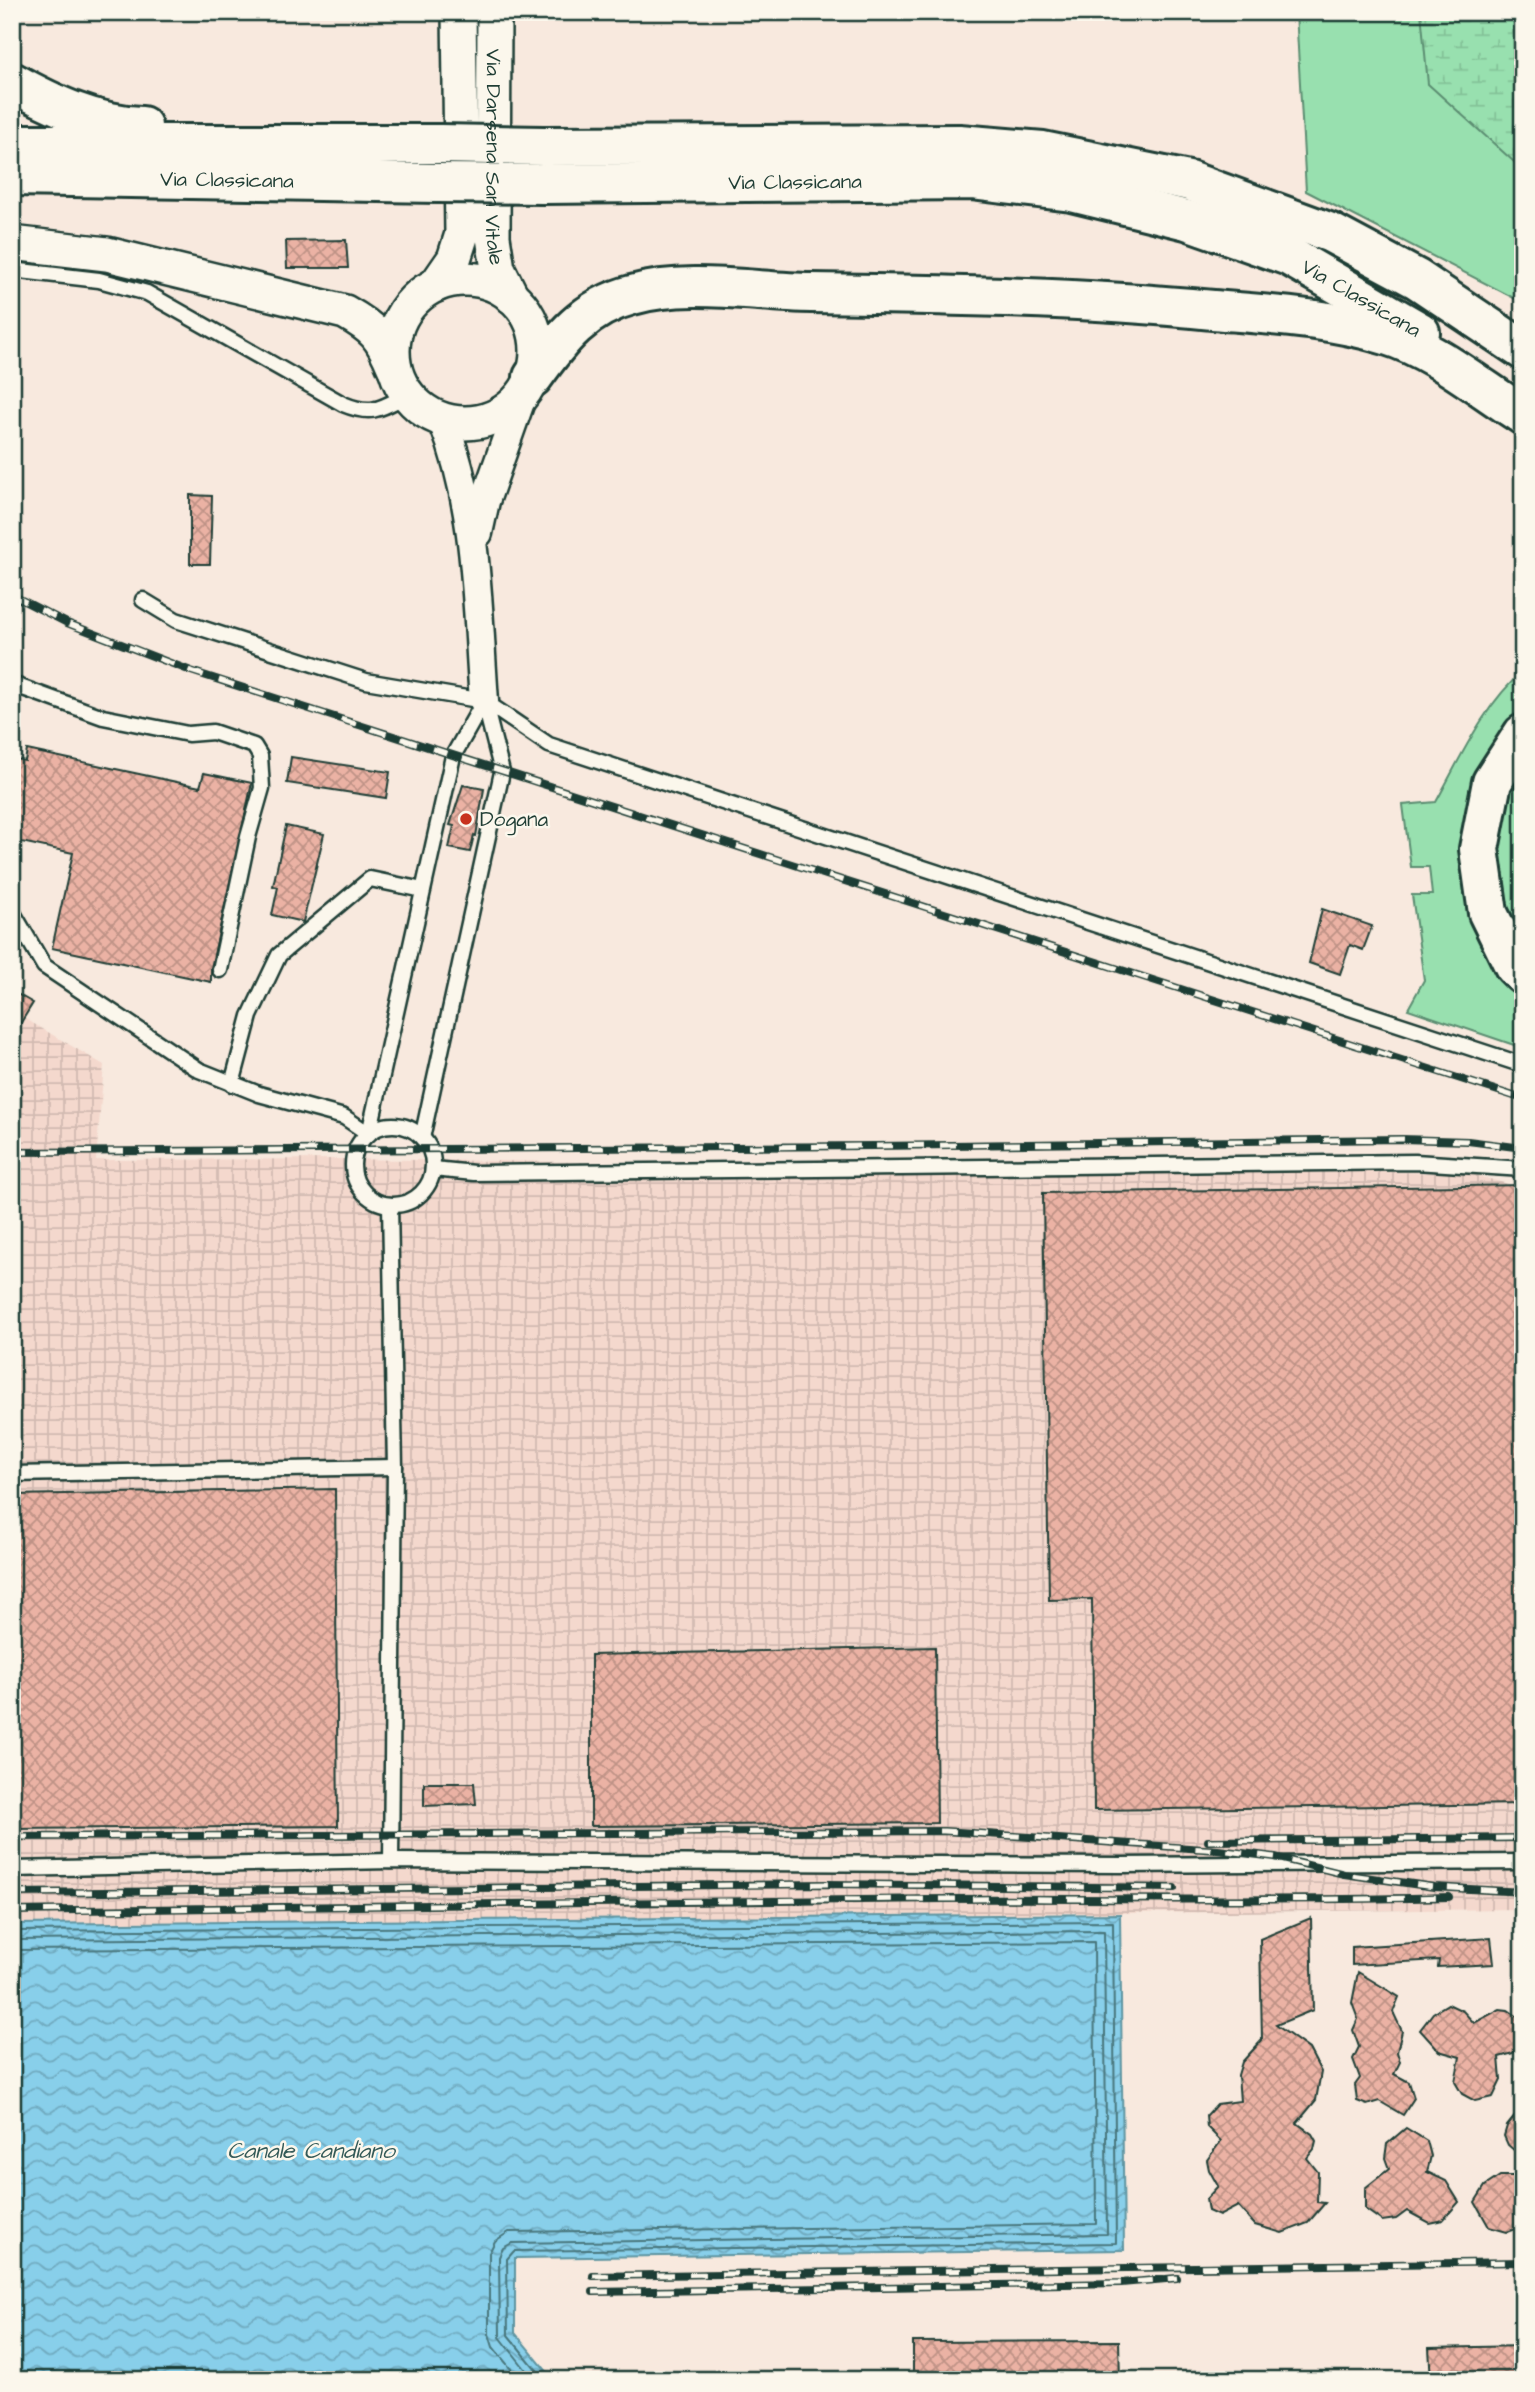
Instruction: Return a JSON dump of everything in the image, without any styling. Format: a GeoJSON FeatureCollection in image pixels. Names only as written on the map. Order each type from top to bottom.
{"type":"FeatureCollection","features":[{"type":"Feature","properties":{"kind":"highway"},"geometry":{"type":"LineString","coordinates":[[12,82],[50,102],[99,120],[135,126],[211,127],[285,145]]}},
{"type":"Feature","properties":{"kind":"highway","name":"Via Classicana"},"geometry":{"type":"LineString","coordinates":[[12,145],[960,144],[1043,151],[1189,181],[1331,233],[1416,279],[1523,350]]}},
{"type":"Feature","properties":{"kind":"highway","name":"Via Classicana"},"geometry":{"type":"LineString","coordinates":[[12,176],[543,184],[971,180],[1072,192],[1187,220],[1289,256],[1427,336],[1523,406]]}},
{"type":"Feature","properties":{"kind":"highway"},"geometry":{"type":"LineString","coordinates":[[528,386],[565,333],[597,307],[633,294],[686,288],[1083,300],[1336,321],[1390,336],[1420,350],[1523,415]]}},
{"type":"Feature","properties":{"kind":"highway"},"geometry":{"type":"LineString","coordinates":[[1523,734],[1492,782],[1479,849],[1488,913],[1514,967],[1523,975]]}},
{"type":"Feature","properties":{"kind":"street","name":"Via Darsena San Vitale"},"geometry":{"type":"LineString","coordinates":[[436,285],[454,259],[461,234],[459,12]]}},
{"type":"Feature","properties":{"kind":"street","name":"Via Darsena San Vitale"},"geometry":{"type":"LineString","coordinates":[[494,12],[493,237],[498,270],[512,297]]}},
{"type":"Feature","properties":{"kind":"street"},"geometry":{"type":"LineString","coordinates":[[12,243],[107,254],[345,312],[368,325],[382,338],[401,383],[423,411],[443,421],[465,424],[486,421],[506,411],[528,386]]}},
{"type":"Feature","properties":{"kind":"street","name":"Via Darsena San Vitale"},"geometry":{"type":"LineString","coordinates":[[401,383],[393,349],[397,326],[416,297],[436,285],[456,280],[476,280],[496,286],[512,297],[527,313],[535,334],[537,355],[485,500],[474,557]]}},
{"type":"Feature","properties":{"kind":"street","name":"Via Darsena San Vitale"},"geometry":{"type":"LineString","coordinates":[[443,421],[465,489],[474,557],[484,701]]}},
{"type":"Feature","properties":{"kind":"lane"},"geometry":{"type":"LineString","coordinates":[[12,270],[99,280],[147,293],[360,411],[376,411],[401,383]]}},
{"type":"Feature","properties":{"kind":"lane"},"geometry":{"type":"LineString","coordinates":[[143,600],[176,620],[366,681],[484,701],[549,745],[1523,1065]]}},
{"type":"Feature","properties":{"kind":"lane"},"geometry":{"type":"LineString","coordinates":[[12,684],[103,717],[188,734],[213,732],[254,746],[260,756],[262,788],[248,837],[220,970]]}},
{"type":"Feature","properties":{"kind":"lane"},"geometry":{"type":"LineString","coordinates":[[369,1134],[390,1125],[402,1126],[422,1138],[430,1149],[433,1169],[430,1181],[414,1199],[390,1205],[367,1196],[354,1174],[357,1149],[369,1134],[453,756],[484,701]]}},
{"type":"Feature","properties":{"kind":"lane"},"geometry":{"type":"LineString","coordinates":[[422,1138],[502,772],[484,701]]}},
{"type":"Feature","properties":{"kind":"lane"},"geometry":{"type":"LineString","coordinates":[[232,1084],[250,1016],[279,955],[370,879],[423,890]]}},
{"type":"Feature","properties":{"kind":"lane"},"geometry":{"type":"LineString","coordinates":[[12,911],[44,967],[199,1070],[232,1084],[344,1117],[369,1134]]}},
{"type":"Feature","properties":{"kind":"lane"},"geometry":{"type":"LineString","coordinates":[[433,1169],[474,1173],[1415,1162],[1523,1168]]}},
{"type":"Feature","properties":{"kind":"lane"},"geometry":{"type":"LineString","coordinates":[[390,1205],[395,1467],[391,1861]]}},
{"type":"Feature","properties":{"kind":"lane"},"geometry":{"type":"LineString","coordinates":[[12,1474],[395,1467]]}},
{"type":"Feature","properties":{"kind":"lane"},"geometry":{"type":"LineString","coordinates":[[12,1869],[391,1861],[1122,1865],[1523,1861]]}},
{"type":"Feature","properties":{"kind":"shaded area"},"geometry":{"type":"Polygon","coordinates":[[[12,991],[33,1003],[24,1018],[104,1065],[96,1160],[336,1159],[1467,1173],[1523,1188],[1523,1909],[12,1924],[12,991]]]}},
{"type":"Feature","properties":{"kind":"green space"},"geometry":{"type":"Polygon","coordinates":[[[1296,12],[1523,12],[1523,306],[1516,299],[1306,191],[1296,12]]]}},
{"type":"Feature","properties":{"kind":"green space"},"geometry":{"type":"Polygon","coordinates":[[[1421,12],[1523,12],[1523,170],[1428,84],[1421,12]]]}},
{"type":"Feature","properties":{"kind":"green space"},"geometry":{"type":"Polygon","coordinates":[[[1523,671],[1523,711],[1509,725],[1471,797],[1511,984],[1523,995],[1523,1048],[1408,1009],[1424,980],[1412,895],[1432,895],[1429,867],[1411,867],[1403,805],[1436,802],[1484,716],[1523,671]]]}},
{"type":"Feature","properties":{"kind":"green space"},"geometry":{"type":"Polygon","coordinates":[[[1523,749],[1523,950],[1502,909],[1491,849],[1523,749]]]}},
{"type":"Feature","properties":{"kind":"water","name":"Canale Candiano"},"geometry":{"type":"Polygon","coordinates":[[[1120,1914],[1124,2250],[515,2258],[515,2333],[554,2380],[12,2380],[12,1924],[1120,1914]]]}},
{"type":"Feature","properties":{"kind":"building"},"geometry":{"type":"Polygon","coordinates":[[[346,240],[348,268],[287,268],[286,241],[346,240]]]}},
{"type":"Feature","properties":{"kind":"building"},"geometry":{"type":"Polygon","coordinates":[[[190,495],[212,496],[210,564],[190,564],[190,495]]]}},
{"type":"Feature","properties":{"kind":"building"},"geometry":{"type":"Polygon","coordinates":[[[27,750],[200,787],[204,773],[252,783],[211,968],[211,982],[52,948],[73,853],[12,840],[12,758],[25,761],[27,750]]]}},
{"type":"Feature","properties":{"kind":"building"},"geometry":{"type":"Polygon","coordinates":[[[291,757],[390,772],[386,798],[287,783],[291,757]]]}},
{"type":"Feature","properties":{"kind":"building","name":"Dogana"},"geometry":{"type":"Polygon","coordinates":[[[463,785],[484,789],[476,836],[474,835],[470,852],[449,848],[454,826],[450,825],[463,785]]]}},
{"type":"Feature","properties":{"kind":"building"},"geometry":{"type":"Polygon","coordinates":[[[286,826],[324,834],[303,922],[272,915],[278,887],[273,886],[286,826]]]}},
{"type":"Feature","properties":{"kind":"building"},"geometry":{"type":"Polygon","coordinates":[[[1322,909],[1372,926],[1363,950],[1350,945],[1340,974],[1309,963],[1322,909]]]}},
{"type":"Feature","properties":{"kind":"building"},"geometry":{"type":"Polygon","coordinates":[[[12,991],[33,1003],[12,1037],[12,991]]]}},
{"type":"Feature","properties":{"kind":"building"},"geometry":{"type":"Polygon","coordinates":[[[1523,1185],[1523,1804],[1094,1810],[1092,1599],[1049,1600],[1043,1193],[1523,1185]]]}},
{"type":"Feature","properties":{"kind":"building"},"geometry":{"type":"Polygon","coordinates":[[[335,1489],[338,1826],[12,1829],[12,1495],[335,1489]]]}},
{"type":"Feature","properties":{"kind":"building"},"geometry":{"type":"Polygon","coordinates":[[[935,1647],[937,1823],[591,1826],[591,1655],[935,1647]]]}},
{"type":"Feature","properties":{"kind":"building"},"geometry":{"type":"Polygon","coordinates":[[[424,1783],[474,1783],[476,1804],[424,1806],[424,1783]]]}},
{"type":"Feature","properties":{"kind":"building"},"geometry":{"type":"Polygon","coordinates":[[[1311,1918],[1313,2010],[1276,2025],[1309,2049],[1321,2072],[1316,2100],[1297,2123],[1312,2134],[1316,2141],[1307,2158],[1318,2172],[1317,2202],[1325,2203],[1308,2223],[1282,2233],[1255,2225],[1238,2206],[1219,2216],[1208,2211],[1206,2199],[1218,2186],[1207,2160],[1221,2141],[1207,2127],[1206,2116],[1217,2104],[1240,2101],[1238,2075],[1242,2062],[1262,2040],[1260,1939],[1311,1918]]]}},
{"type":"Feature","properties":{"kind":"building"},"geometry":{"type":"Polygon","coordinates":[[[1491,1938],[1494,1964],[1438,1967],[1439,1960],[1352,1965],[1352,1947],[1491,1938]]]}},
{"type":"Feature","properties":{"kind":"building"},"geometry":{"type":"Polygon","coordinates":[[[1358,1972],[1399,1997],[1393,2012],[1402,2031],[1397,2052],[1400,2062],[1394,2074],[1409,2082],[1414,2098],[1403,2115],[1379,2101],[1367,2105],[1357,2101],[1355,2085],[1360,2078],[1353,2059],[1359,2047],[1353,2030],[1358,2019],[1352,2003],[1358,1972]]]}},
{"type":"Feature","properties":{"kind":"building"},"geometry":{"type":"Polygon","coordinates":[[[1448,2004],[1463,2011],[1474,2023],[1500,2009],[1508,2010],[1521,2019],[1523,2042],[1513,2053],[1499,2057],[1501,2080],[1493,2097],[1475,2101],[1462,2094],[1455,2082],[1460,2057],[1439,2051],[1420,2030],[1433,2013],[1448,2004]]]}},
{"type":"Feature","properties":{"kind":"building"},"geometry":{"type":"Polygon","coordinates":[[[1523,2106],[1523,2158],[1508,2145],[1504,2136],[1507,2126],[1523,2106]]]}},
{"type":"Feature","properties":{"kind":"building"},"geometry":{"type":"Polygon","coordinates":[[[1406,2128],[1427,2141],[1431,2156],[1427,2172],[1446,2181],[1459,2202],[1443,2220],[1429,2223],[1407,2211],[1396,2219],[1382,2221],[1365,2209],[1365,2188],[1389,2169],[1385,2158],[1387,2144],[1406,2128]]]}},
{"type":"Feature","properties":{"kind":"building"},"geometry":{"type":"Polygon","coordinates":[[[1500,2176],[1515,2176],[1523,2182],[1523,2226],[1507,2232],[1489,2227],[1475,2202],[1485,2186],[1500,2176]]]}},
{"type":"Feature","properties":{"kind":"building"},"geometry":{"type":"Polygon","coordinates":[[[1119,2341],[1120,2380],[913,2380],[913,2342],[1119,2341]]]}},
{"type":"Feature","properties":{"kind":"building"},"geometry":{"type":"Polygon","coordinates":[[[1523,2346],[1523,2380],[1431,2380],[1429,2348],[1523,2346]]]}},
{"type":"Feature","properties":{"kind":"railway"},"geometry":{"type":"LineString","coordinates":[[12,595],[67,623],[191,671],[1523,1099]]}},
{"type":"Feature","properties":{"kind":"railway"},"geometry":{"type":"LineString","coordinates":[[12,1152],[1402,1139],[1468,1141],[1523,1148]]}},
{"type":"Feature","properties":{"kind":"railway"},"geometry":{"type":"LineString","coordinates":[[12,1837],[944,1831],[1218,1850],[1275,1857],[1344,1874],[1434,1887],[1523,1892]]}},
{"type":"Feature","properties":{"kind":"railway"},"geometry":{"type":"LineString","coordinates":[[1208,1841],[1523,1838]]}},
{"type":"Feature","properties":{"kind":"railway"},"geometry":{"type":"LineString","coordinates":[[12,1893],[828,1884],[1174,1888]]}},
{"type":"Feature","properties":{"kind":"railway"},"geometry":{"type":"LineString","coordinates":[[12,1911],[827,1900],[1449,1897]]}},
{"type":"Feature","properties":{"kind":"railway"},"geometry":{"type":"LineString","coordinates":[[593,2276],[1523,2262]]}},
{"type":"Feature","properties":{"kind":"railway"},"geometry":{"type":"LineString","coordinates":[[593,2292],[1121,2283],[1177,2278]]}},
{"type":"Feature","properties":{"kind":"place","name":"Dogana"},"geometry":{"type":"Point","coordinates":[466,819]}}]}
